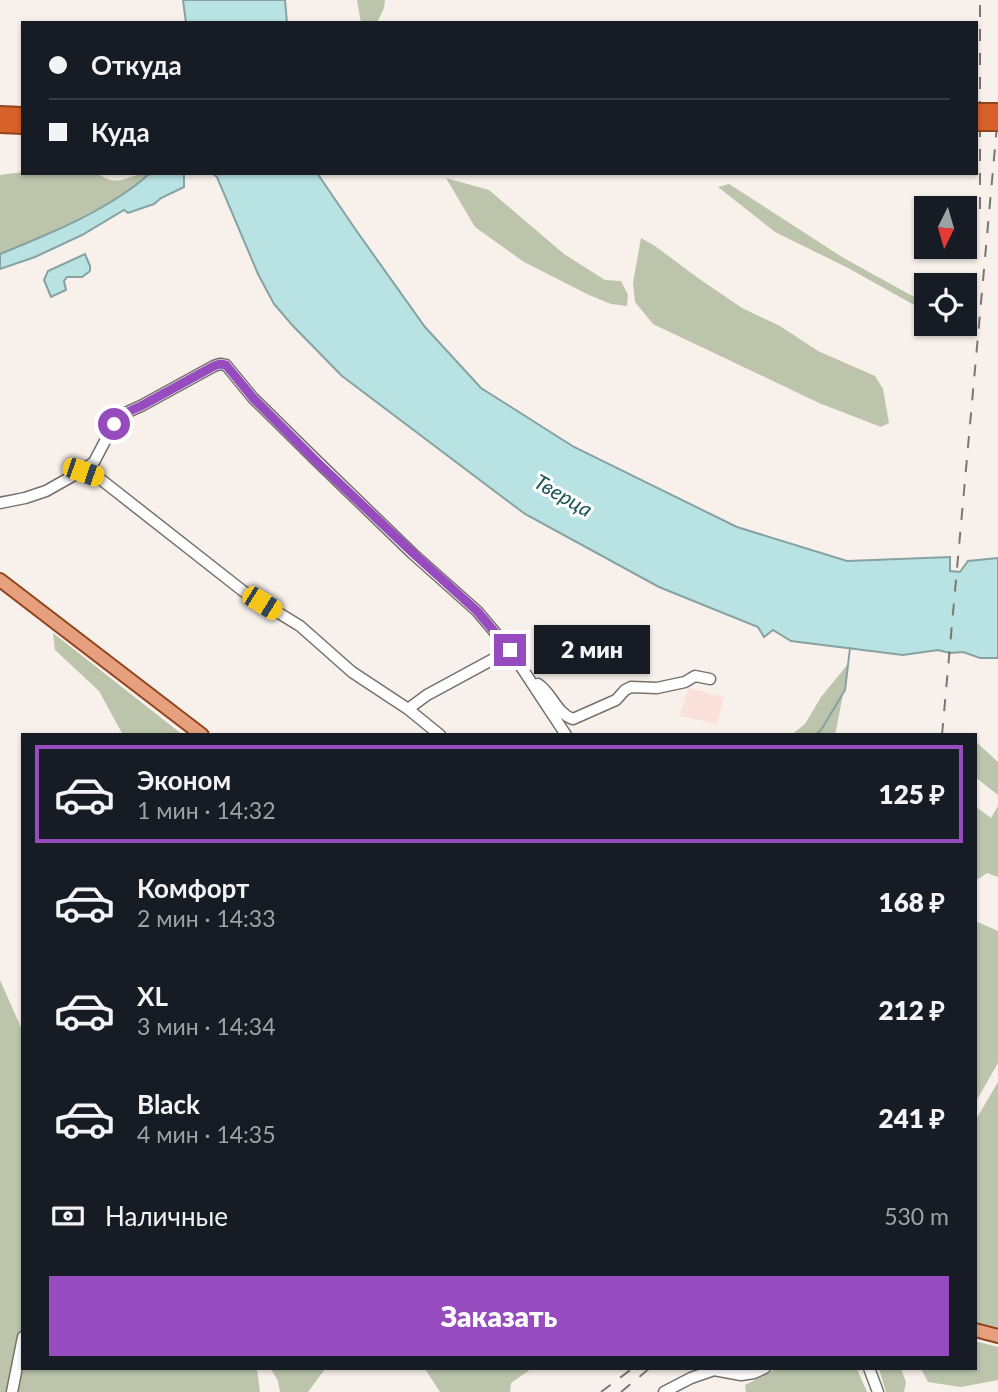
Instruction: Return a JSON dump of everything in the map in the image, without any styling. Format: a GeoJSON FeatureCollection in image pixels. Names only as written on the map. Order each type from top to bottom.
{"type":"FeatureCollection","features":[{"type":"Feature","properties":{"kind":"highway"},"geometry":{"type":"LineString","coordinates":[[978,111],[998,111]]}},
{"type":"Feature","properties":{"kind":"highway"},"geometry":{"type":"LineString","coordinates":[[0,114],[21,115]]}},
{"type":"Feature","properties":{"kind":"highway"},"geometry":{"type":"LineString","coordinates":[[978,123],[998,123]]}},
{"type":"Feature","properties":{"kind":"highway"},"geometry":{"type":"LineString","coordinates":[[0,125],[21,126]]}},
{"type":"Feature","properties":{"kind":"main road"},"geometry":{"type":"LineString","coordinates":[[0,580],[199,733]]}},
{"type":"Feature","properties":{"kind":"main road"},"geometry":{"type":"LineString","coordinates":[[977,1331],[998,1336]]}},
{"type":"Feature","properties":{"kind":"street"},"geometry":{"type":"LineString","coordinates":[[0,503],[46,491],[78,473],[94,463],[114,424],[123,414],[214,366],[226,365],[253,398],[318,463],[477,611],[510,650],[565,733]]}},
{"type":"Feature","properties":{"kind":"street"},"geometry":{"type":"LineString","coordinates":[[78,473],[83,472],[99,478],[243,591],[300,626],[352,671],[438,733]]}},
{"type":"Feature","properties":{"kind":"street"},"geometry":{"type":"LineString","coordinates":[[408,709],[426,695],[510,650]]}},
{"type":"Feature","properties":{"kind":"street"},"geometry":{"type":"LineString","coordinates":[[530,680],[544,688],[564,715],[573,719],[616,699],[631,687],[657,688],[695,677],[710,679]]}},
{"type":"Feature","properties":{"kind":"street"},"geometry":{"type":"LineString","coordinates":[[12,1392],[21,1347]]}},
{"type":"Feature","properties":{"kind":"street"},"geometry":{"type":"LineString","coordinates":[[664,1392],[714,1370],[741,1376],[761,1370]]}},
{"type":"Feature","properties":{"kind":"street"},"geometry":{"type":"LineString","coordinates":[[870,1370],[878,1392]]}},
{"type":"Feature","properties":{"kind":"shaded area"},"geometry":{"type":"Polygon","coordinates":[[[688,688],[724,697],[717,724],[680,716],[688,688]]]}},
{"type":"Feature","properties":{"kind":"green space"},"geometry":{"type":"Polygon","coordinates":[[[357,0],[385,0],[378,21],[361,21],[357,0]]]}},
{"type":"Feature","properties":{"kind":"green space"},"geometry":{"type":"Polygon","coordinates":[[[21,172],[21,175],[100,175],[118,180],[148,175],[105,205],[0,254],[0,175],[21,172]]]}},
{"type":"Feature","properties":{"kind":"green space"},"geometry":{"type":"Polygon","coordinates":[[[446,178],[489,190],[564,254],[605,280],[621,281],[628,295],[627,306],[611,304],[589,295],[524,262],[475,227],[446,178]]]}},
{"type":"Feature","properties":{"kind":"green space"},"geometry":{"type":"Polygon","coordinates":[[[729,184],[842,257],[914,297],[914,305],[775,232],[718,187],[729,184]]]}},
{"type":"Feature","properties":{"kind":"green space"},"geometry":{"type":"Polygon","coordinates":[[[641,238],[742,308],[780,326],[818,351],[875,376],[883,389],[889,423],[881,427],[819,403],[653,324],[635,302],[633,283],[641,238]]]}},
{"type":"Feature","properties":{"kind":"green space"},"geometry":{"type":"Polygon","coordinates":[[[53,633],[180,733],[122,733],[99,691],[55,650],[53,633]]]}},
{"type":"Feature","properties":{"kind":"green space"},"geometry":{"type":"Polygon","coordinates":[[[848,664],[835,733],[794,733],[805,724],[821,697],[848,664]]]}},
{"type":"Feature","properties":{"kind":"green space"},"geometry":{"type":"Polygon","coordinates":[[[977,743],[998,762],[998,795],[977,779],[977,743]]]}},
{"type":"Feature","properties":{"kind":"green space"},"geometry":{"type":"Polygon","coordinates":[[[998,806],[998,877],[987,873],[977,880],[977,808],[991,818],[998,806]]]}},
{"type":"Feature","properties":{"kind":"green space"},"geometry":{"type":"Polygon","coordinates":[[[977,922],[998,931],[998,1063],[977,1100],[977,922]]]}},
{"type":"Feature","properties":{"kind":"green space"},"geometry":{"type":"Polygon","coordinates":[[[0,980],[21,1027],[21,1370],[257,1370],[260,1392],[0,1392],[0,980]]]}},
{"type":"Feature","properties":{"kind":"green space"},"geometry":{"type":"Polygon","coordinates":[[[998,1082],[998,1331],[977,1326],[977,1118],[998,1082]]]}},
{"type":"Feature","properties":{"kind":"green space"},"geometry":{"type":"Polygon","coordinates":[[[977,1342],[998,1347],[998,1380],[961,1387],[928,1382],[922,1370],[977,1370],[977,1342]]]}},
{"type":"Feature","properties":{"kind":"green space"},"geometry":{"type":"Polygon","coordinates":[[[272,1370],[324,1370],[308,1392],[280,1392],[272,1370]]]}},
{"type":"Feature","properties":{"kind":"green space"},"geometry":{"type":"Polygon","coordinates":[[[426,1370],[530,1370],[511,1383],[510,1392],[440,1392],[426,1370]]]}},
{"type":"Feature","properties":{"kind":"green space"},"geometry":{"type":"Polygon","coordinates":[[[857,1370],[867,1392],[746,1392],[745,1385],[771,1372],[857,1370]]]}},
{"type":"Feature","properties":{"kind":"green space"},"geometry":{"type":"Polygon","coordinates":[[[879,1370],[901,1370],[906,1382],[904,1392],[886,1392],[879,1370]]]}},
{"type":"Feature","properties":{"kind":"water"},"geometry":{"type":"Polygon","coordinates":[[[183,0],[285,0],[287,21],[186,21],[183,0]]]}},
{"type":"Feature","properties":{"kind":"water"},"geometry":{"type":"Polygon","coordinates":[[[148,175],[184,175],[184,187],[154,204],[128,213],[124,210],[82,235],[35,257],[0,269],[0,254],[99,209],[148,175]]]}},
{"type":"Feature","properties":{"kind":"water","name":"Тверца"},"geometry":{"type":"Polygon","coordinates":[[[214,175],[318,175],[425,327],[481,388],[574,447],[737,527],[847,561],[950,557],[950,571],[960,572],[968,561],[998,558],[998,658],[980,658],[963,652],[938,650],[903,655],[791,641],[773,630],[764,637],[758,627],[659,587],[525,514],[342,376],[293,326],[274,304],[258,274],[214,175]]]}},
{"type":"Feature","properties":{"kind":"water"},"geometry":{"type":"Polygon","coordinates":[[[85,254],[90,271],[82,277],[67,277],[64,281],[66,290],[51,297],[44,280],[48,271],[85,254]]]}},
{"type":"Feature","properties":{"kind":"waterway"},"geometry":{"type":"LineString","coordinates":[[817,733],[845,690],[850,648]]}},
{"type":"Feature","properties":{"kind":"railway"},"geometry":{"type":"LineString","coordinates":[[980,0],[980,209]]}},
{"type":"Feature","properties":{"kind":"railway"},"geometry":{"type":"LineString","coordinates":[[942,733],[998,114]]}},
{"type":"Feature","properties":{"kind":"railway"},"geometry":{"type":"LineString","coordinates":[[601,1392],[630,1370]]}},
{"type":"Feature","properties":{"kind":"railway"},"geometry":{"type":"LineString","coordinates":[[621,1392],[648,1370]]}},
{"type":"Feature","properties":{"kind":"route"},"geometry":{"type":"LineString","coordinates":[[114,424],[123,414],[214,366],[226,365],[253,398],[318,463],[477,611],[510,650]]}}]}
